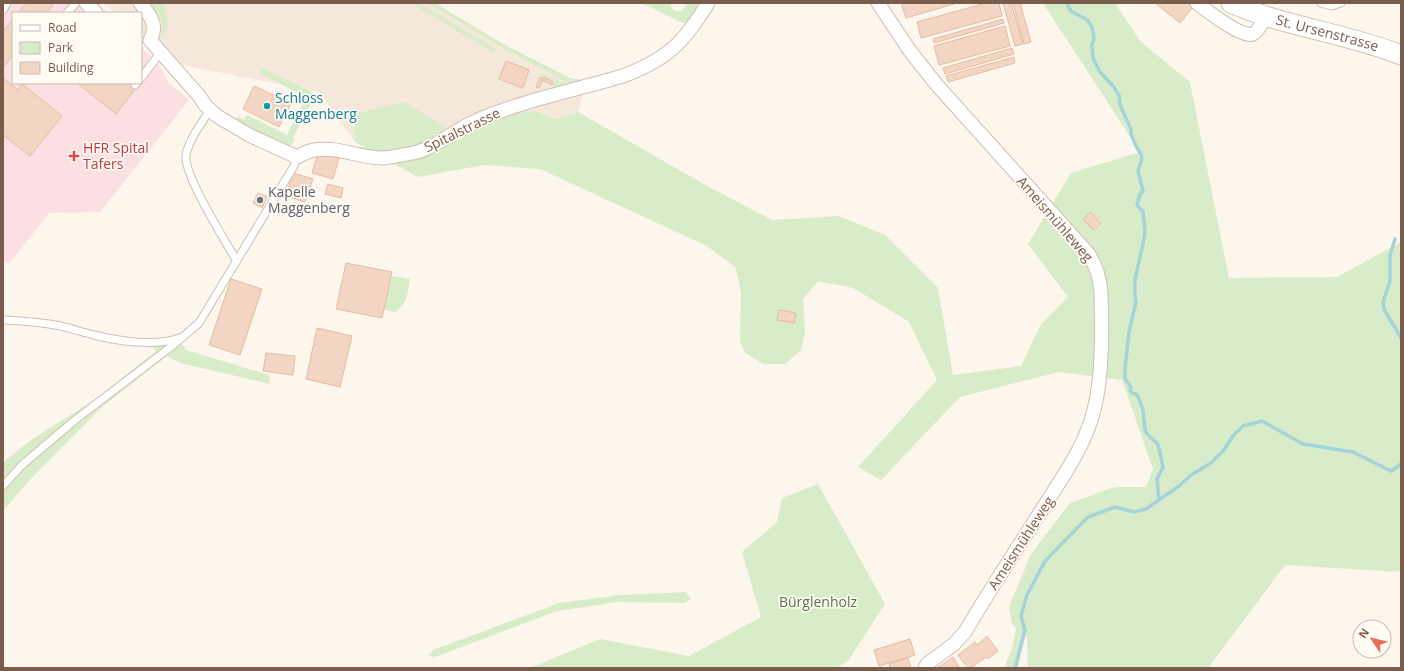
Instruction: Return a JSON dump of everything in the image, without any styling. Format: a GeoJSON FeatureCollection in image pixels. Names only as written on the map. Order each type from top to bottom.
{"type":"FeatureCollection","features":[{"type":"Feature","properties":{"kind":"main road","name":"St. Ursenstrasse"},"geometry":{"type":"LineString","coordinates":[[1231,3],[1265,16],[1341,36],[1401,55]]}},
{"type":"Feature","properties":{"kind":"street"},"geometry":{"type":"LineString","coordinates":[[86,3],[95,12]]}},
{"type":"Feature","properties":{"kind":"street"},"geometry":{"type":"LineString","coordinates":[[140,3],[152,18],[154,23],[154,32],[146,42],[161,52],[200,96],[210,110],[217,116],[249,134],[297,157]]}},
{"type":"Feature","properties":{"kind":"street","name":"Spitalstrasse"},"geometry":{"type":"LineString","coordinates":[[297,157],[312,150],[327,148],[362,156],[383,158],[415,153],[428,148],[478,120],[506,109],[622,76],[652,63],[673,49],[691,30],[708,3]]}},
{"type":"Feature","properties":{"kind":"street","name":"Ameismühleweg"},"geometry":{"type":"LineString","coordinates":[[878,3],[910,51],[936,84],[1083,247],[1096,266],[1101,292],[1100,363],[1098,386],[1094,410],[1083,440],[1062,479],[964,632],[954,644],[927,664],[925,668]]}},
{"type":"Feature","properties":{"kind":"street"},"geometry":{"type":"LineString","coordinates":[[1197,3],[1246,35],[1255,33],[1265,16]]}},
{"type":"Feature","properties":{"kind":"lane"},"geometry":{"type":"LineString","coordinates":[[3,10],[7,3]]}},
{"type":"Feature","properties":{"kind":"lane"},"geometry":{"type":"LineString","coordinates":[[68,12],[76,3]]}},
{"type":"Feature","properties":{"kind":"lane"},"geometry":{"type":"LineString","coordinates":[[1321,3],[1332,6],[1341,3]]}},
{"type":"Feature","properties":{"kind":"lane"},"geometry":{"type":"LineString","coordinates":[[142,77],[161,52]]}},
{"type":"Feature","properties":{"kind":"lane"},"geometry":{"type":"LineString","coordinates":[[210,110],[187,150],[186,158],[188,170],[198,192],[236,260]]}},
{"type":"Feature","properties":{"kind":"lane"},"geometry":{"type":"LineString","coordinates":[[3,486],[22,466],[75,420],[199,323],[294,166],[297,157]]}},
{"type":"Feature","properties":{"kind":"lane"},"geometry":{"type":"LineString","coordinates":[[3,320],[56,325],[94,335],[144,342],[169,342],[183,336]]}},
{"type":"Feature","properties":{"kind":"shaded area","name":"HFR Spital Tafers"},"geometry":{"type":"Polygon","coordinates":[[[3,3],[97,3],[107,12],[12,12],[12,84],[142,84],[142,47],[162,69],[168,82],[189,100],[100,212],[49,213],[9,264],[3,260],[3,3]]]}},
{"type":"Feature","properties":{"kind":"shaded area"},"geometry":{"type":"Polygon","coordinates":[[[103,3],[435,3],[505,45],[572,79],[587,80],[578,112],[555,119],[535,111],[459,135],[354,114],[355,142],[319,92],[182,65],[142,34],[142,12],[115,12],[103,3]]]}},
{"type":"Feature","properties":{"kind":"green space"},"geometry":{"type":"Polygon","coordinates":[[[147,3],[164,3],[167,16],[167,30],[162,37],[162,23],[159,15],[147,3]]]}},
{"type":"Feature","properties":{"kind":"green space"},"geometry":{"type":"Polygon","coordinates":[[[411,3],[419,3],[496,49],[494,53],[411,3]]]}},
{"type":"Feature","properties":{"kind":"green space"},"geometry":{"type":"Polygon","coordinates":[[[428,3],[435,3],[505,45],[572,79],[587,80],[573,85],[504,49],[428,3]]]}},
{"type":"Feature","properties":{"kind":"green space"},"geometry":{"type":"Polygon","coordinates":[[[641,3],[670,3],[676,11],[682,11],[687,3],[705,3],[692,24],[683,23],[641,3]]]}},
{"type":"Feature","properties":{"kind":"green space"},"geometry":{"type":"Polygon","coordinates":[[[1043,3],[1115,3],[1141,42],[1190,82],[1229,278],[1337,277],[1401,242],[1401,572],[1285,565],[1208,668],[1028,668],[1027,638],[1025,636],[1018,668],[1004,668],[1012,649],[1016,628],[1012,624],[1009,607],[1031,554],[1070,503],[1115,487],[1146,487],[1153,469],[1122,380],[1059,372],[960,397],[881,480],[858,467],[937,380],[909,322],[853,288],[818,281],[803,299],[805,332],[801,350],[785,364],[763,364],[745,353],[740,341],[741,293],[736,268],[707,246],[540,169],[484,165],[418,177],[355,142],[354,114],[404,102],[459,135],[505,114],[535,111],[555,119],[578,112],[709,187],[772,220],[839,216],[885,235],[938,288],[953,375],[1021,366],[1041,324],[1068,297],[1028,244],[1071,173],[1140,152],[1043,3]]]}},
{"type":"Feature","properties":{"kind":"green space"},"geometry":{"type":"Polygon","coordinates":[[[262,68],[316,94],[293,138],[295,139],[290,147],[279,145],[236,121],[238,116],[244,120],[247,115],[287,135],[306,97],[259,73],[262,68]]]}},
{"type":"Feature","properties":{"kind":"green space"},"geometry":{"type":"Polygon","coordinates":[[[542,73],[568,85],[559,89],[552,84],[553,82],[544,77],[543,79],[540,77],[542,73]]]}},
{"type":"Feature","properties":{"kind":"green space"},"geometry":{"type":"Polygon","coordinates":[[[392,276],[410,279],[408,293],[404,302],[395,312],[384,310],[392,276]]]}},
{"type":"Feature","properties":{"kind":"green space"},"geometry":{"type":"Polygon","coordinates":[[[147,344],[167,344],[167,346],[50,436],[3,480],[3,462],[34,438],[97,398],[156,351],[153,348],[147,347],[147,344]]]}},
{"type":"Feature","properties":{"kind":"green space"},"geometry":{"type":"Polygon","coordinates":[[[179,344],[183,345],[186,350],[269,375],[270,384],[180,363],[167,356],[101,408],[35,474],[3,511],[3,491],[44,450],[88,413],[179,344]]]}},
{"type":"Feature","properties":{"kind":"green space","name":"Bürglenholz"},"geometry":{"type":"Polygon","coordinates":[[[818,484],[885,604],[848,661],[836,668],[530,668],[600,639],[689,656],[761,617],[742,552],[777,522],[782,498],[818,484]]]}},
{"type":"Feature","properties":{"kind":"green space"},"geometry":{"type":"Polygon","coordinates":[[[686,592],[691,599],[685,603],[618,602],[557,611],[435,657],[428,656],[433,650],[559,603],[620,595],[686,592]]]}},
{"type":"Feature","properties":{"kind":"building"},"geometry":{"type":"Polygon","coordinates":[[[26,3],[51,3],[53,5],[47,12],[19,12],[26,3]]]}},
{"type":"Feature","properties":{"kind":"building"},"geometry":{"type":"Polygon","coordinates":[[[901,3],[957,3],[906,18],[901,3]]]}},
{"type":"Feature","properties":{"kind":"building"},"geometry":{"type":"Polygon","coordinates":[[[986,3],[999,3],[1002,16],[921,38],[917,22],[986,3]]]}},
{"type":"Feature","properties":{"kind":"building"},"geometry":{"type":"Polygon","coordinates":[[[1003,3],[1011,3],[1023,44],[1015,46],[1003,3]]]}},
{"type":"Feature","properties":{"kind":"building"},"geometry":{"type":"Polygon","coordinates":[[[1013,3],[1020,3],[1031,42],[1024,44],[1013,3]]]}},
{"type":"Feature","properties":{"kind":"building"},"geometry":{"type":"Polygon","coordinates":[[[1155,3],[1187,3],[1193,7],[1180,23],[1155,3]]]}},
{"type":"Feature","properties":{"kind":"building"},"geometry":{"type":"Polygon","coordinates":[[[1003,19],[1004,23],[934,43],[933,39],[1003,19]]]}},
{"type":"Feature","properties":{"kind":"building"},"geometry":{"type":"Polygon","coordinates":[[[12,20],[12,56],[3,68],[3,32],[12,20]]]}},
{"type":"Feature","properties":{"kind":"building"},"geometry":{"type":"Polygon","coordinates":[[[1005,26],[1010,46],[939,65],[934,46],[1005,26]]]}},
{"type":"Feature","properties":{"kind":"building"},"geometry":{"type":"Polygon","coordinates":[[[1012,48],[1014,54],[945,74],[943,68],[1012,48]]]}},
{"type":"Feature","properties":{"kind":"building"},"geometry":{"type":"Polygon","coordinates":[[[1014,57],[1015,63],[948,82],[946,76],[1014,57]]]}},
{"type":"Feature","properties":{"kind":"building"},"geometry":{"type":"Polygon","coordinates":[[[506,61],[529,70],[523,88],[499,79],[506,61]]]}},
{"type":"Feature","properties":{"kind":"building"},"geometry":{"type":"Polygon","coordinates":[[[540,77],[543,79],[539,88],[536,87],[540,77]]]}},
{"type":"Feature","properties":{"kind":"building"},"geometry":{"type":"Polygon","coordinates":[[[544,77],[553,82],[552,85],[542,80],[544,77]]]}},
{"type":"Feature","properties":{"kind":"building"},"geometry":{"type":"Polygon","coordinates":[[[3,78],[18,90],[22,84],[62,116],[30,156],[3,135],[3,78]]]}},
{"type":"Feature","properties":{"kind":"building"},"geometry":{"type":"Polygon","coordinates":[[[78,84],[131,84],[136,88],[116,114],[78,84]]]}},
{"type":"Feature","properties":{"kind":"building","name":"Schloss Maggenberg"},"geometry":{"type":"Polygon","coordinates":[[[254,86],[291,103],[279,127],[243,109],[254,86]]]}},
{"type":"Feature","properties":{"kind":"building"},"geometry":{"type":"Polygon","coordinates":[[[318,152],[339,158],[333,179],[312,173],[318,152]]]}},
{"type":"Feature","properties":{"kind":"building"},"geometry":{"type":"Polygon","coordinates":[[[293,173],[313,179],[305,202],[286,196],[293,173]]]}},
{"type":"Feature","properties":{"kind":"building"},"geometry":{"type":"Polygon","coordinates":[[[328,184],[343,188],[341,198],[325,194],[328,184]]]}},
{"type":"Feature","properties":{"kind":"building","name":"Kapelle Maggenberg"},"geometry":{"type":"Polygon","coordinates":[[[258,193],[267,197],[262,208],[253,203],[258,193]]]}},
{"type":"Feature","properties":{"kind":"building"},"geometry":{"type":"Polygon","coordinates":[[[1091,212],[1101,223],[1093,230],[1083,219],[1091,212]]]}},
{"type":"Feature","properties":{"kind":"building"},"geometry":{"type":"Polygon","coordinates":[[[346,263],[392,272],[382,318],[336,309],[346,263]]]}},
{"type":"Feature","properties":{"kind":"building"},"geometry":{"type":"Polygon","coordinates":[[[231,279],[262,289],[240,355],[209,345],[231,279]]]}},
{"type":"Feature","properties":{"kind":"building"},"geometry":{"type":"Polygon","coordinates":[[[779,310],[796,313],[794,323],[777,320],[779,310]]]}},
{"type":"Feature","properties":{"kind":"building"},"geometry":{"type":"Polygon","coordinates":[[[317,328],[352,336],[340,387],[306,379],[317,328]]]}},
{"type":"Feature","properties":{"kind":"building"},"geometry":{"type":"Polygon","coordinates":[[[266,353],[295,356],[293,375],[263,371],[266,353]]]}},
{"type":"Feature","properties":{"kind":"building"},"geometry":{"type":"Polygon","coordinates":[[[987,636],[998,651],[988,659],[986,657],[971,668],[968,668],[958,655],[975,642],[977,645],[987,636]]]}},
{"type":"Feature","properties":{"kind":"building"},"geometry":{"type":"Polygon","coordinates":[[[910,639],[915,655],[879,666],[874,650],[910,639]]]}},
{"type":"Feature","properties":{"kind":"building"},"geometry":{"type":"Polygon","coordinates":[[[953,657],[960,668],[937,668],[953,657]]]}},
{"type":"Feature","properties":{"kind":"building"},"geometry":{"type":"Polygon","coordinates":[[[908,658],[911,668],[890,668],[889,664],[908,658]]]}},
{"type":"Feature","properties":{"kind":"waterway"},"geometry":{"type":"LineString","coordinates":[[1068,3],[1071,11],[1087,20],[1092,27],[1094,39],[1092,45],[1093,58],[1100,72],[1119,95],[1120,105],[1142,159],[1138,171],[1143,191],[1140,194],[1137,205],[1143,212],[1145,231],[1135,279],[1136,302],[1129,332],[1125,379],[1131,387],[1130,391],[1136,394],[1139,399],[1143,410],[1145,430],[1147,434],[1158,444],[1163,467],[1157,479],[1159,500]]}},
{"type":"Feature","properties":{"kind":"waterway"},"geometry":{"type":"LineString","coordinates":[[1395,239],[1390,255],[1390,281],[1383,302],[1384,309],[1401,338]]}},
{"type":"Feature","properties":{"kind":"waterway"},"geometry":{"type":"LineString","coordinates":[[1015,668],[1025,630],[1021,616],[1027,595],[1045,561],[1088,517],[1115,507],[1134,512],[1146,509],[1179,486],[1191,475],[1211,463],[1223,451],[1233,436],[1243,426],[1262,421],[1303,444],[1353,452],[1391,471],[1401,464]]}},
{"type":"Feature","properties":{"kind":"place","name":"Schloss Maggenberg"},"geometry":{"type":"Point","coordinates":[267,106]}},
{"type":"Feature","properties":{"kind":"place","name":"HFR Spital Tafers"},"geometry":{"type":"Point","coordinates":[74,156]}},
{"type":"Feature","properties":{"kind":"place","name":"Kapelle Maggenberg"},"geometry":{"type":"Point","coordinates":[260,200]}}]}
